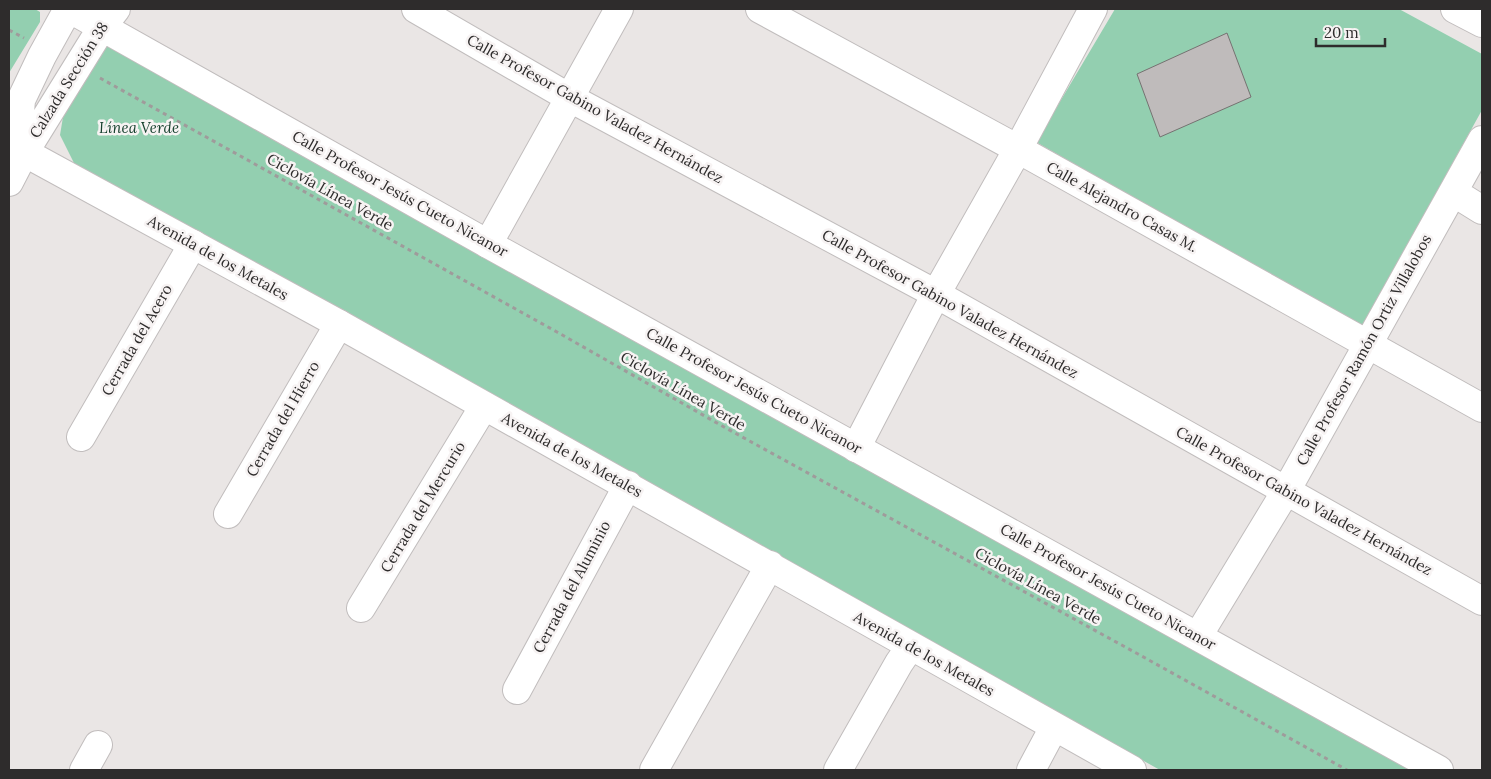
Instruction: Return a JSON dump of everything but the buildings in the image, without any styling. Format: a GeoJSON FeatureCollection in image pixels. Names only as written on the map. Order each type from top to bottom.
{"type":"FeatureCollection","features":[{"type":"Feature","properties":{"kind":"street","name":"Calle Profesor Jesús Cueto Nicanor"},"geometry":{"type":"LineString","coordinates":[[69,9],[109,18],[488,244],[1438,770]]}},
{"type":"Feature","properties":{"kind":"street","name":"Calzada Sección 38"},"geometry":{"type":"LineString","coordinates":[[9,182],[16,148],[21,100],[45,50],[69,9]]}},
{"type":"Feature","properties":{"kind":"street","name":"Calle Profesor Gabino Valadez Hernández"},"geometry":{"type":"LineString","coordinates":[[416,9],[570,98],[936,294],[1482,601]]}},
{"type":"Feature","properties":{"kind":"street"},"geometry":{"type":"LineString","coordinates":[[488,244],[619,9]]}},
{"type":"Feature","properties":{"kind":"street","name":"Calle Alejandro Casas M."},"geometry":{"type":"LineString","coordinates":[[760,9],[1018,149],[1482,408]]}},
{"type":"Feature","properties":{"kind":"street"},"geometry":{"type":"LineString","coordinates":[[856,448],[936,294],[1018,149],[1093,9]]}},
{"type":"Feature","properties":{"kind":"street"},"geometry":{"type":"LineString","coordinates":[[1455,9],[1482,23]]}},
{"type":"Feature","properties":{"kind":"street","name":"Calzada Sección 38"},"geometry":{"type":"LineString","coordinates":[[16,148],[78,66],[109,18]]}},
{"type":"Feature","properties":{"kind":"street","name":"Calle Profesor Ramón Ortiz Villalobos"},"geometry":{"type":"LineString","coordinates":[[1198,636],[1286,491],[1482,140]]}},
{"type":"Feature","properties":{"kind":"street","name":"Avenida de los Metales"},"geometry":{"type":"LineString","coordinates":[[16,148],[339,324],[628,485],[1132,770]]}},
{"type":"Feature","properties":{"kind":"street"},"geometry":{"type":"LineString","coordinates":[[1453,192],[1482,210]]}},
{"type":"Feature","properties":{"kind":"street","name":"Cerrada del Acero"},"geometry":{"type":"LineString","coordinates":[[81,437],[193,244]]}},
{"type":"Feature","properties":{"kind":"street","name":"Cerrada del Hierro"},"geometry":{"type":"LineString","coordinates":[[228,514],[339,324]]}},
{"type":"Feature","properties":{"kind":"street","name":"Cerrada del Mercurio"},"geometry":{"type":"LineString","coordinates":[[361,608],[484,406]]}},
{"type":"Feature","properties":{"kind":"street","name":"Cerrada del Aluminio"},"geometry":{"type":"LineString","coordinates":[[517,690],[628,485]]}},
{"type":"Feature","properties":{"kind":"street"},"geometry":{"type":"LineString","coordinates":[[654,770],[770,566]]}},
{"type":"Feature","properties":{"kind":"street"},"geometry":{"type":"LineString","coordinates":[[838,770],[910,646]]}},
{"type":"Feature","properties":{"kind":"street"},"geometry":{"type":"LineString","coordinates":[[1031,770],[1054,727]]}},
{"type":"Feature","properties":{"kind":"street"},"geometry":{"type":"LineString","coordinates":[[84,770],[98,745]]}},
{"type":"Feature","properties":{"kind":"path"},"geometry":{"type":"LineString","coordinates":[[9,30],[45,50]]}},
{"type":"Feature","properties":{"kind":"path","name":"Ciclovía Línea Verde"},"geometry":{"type":"LineString","coordinates":[[78,66],[724,427],[1347,770]]}},
{"type":"Feature","properties":{"kind":"green space"},"geometry":{"type":"Polygon","coordinates":[[[9,9],[35,9],[40,12],[40,22],[9,73],[9,9]]]}},
{"type":"Feature","properties":{"kind":"green space"},"geometry":{"type":"Polygon","coordinates":[[[1115,9],[1399,9],[1482,54],[1482,110],[1361,329],[1036,142],[1115,9]]]}},
{"type":"Feature","properties":{"kind":"green space","name":"Línea Verde"},"geometry":{"type":"Polygon","coordinates":[[[105,37],[1414,770],[1160,770],[75,165],[60,135],[63,117],[105,37]]]}}]}
